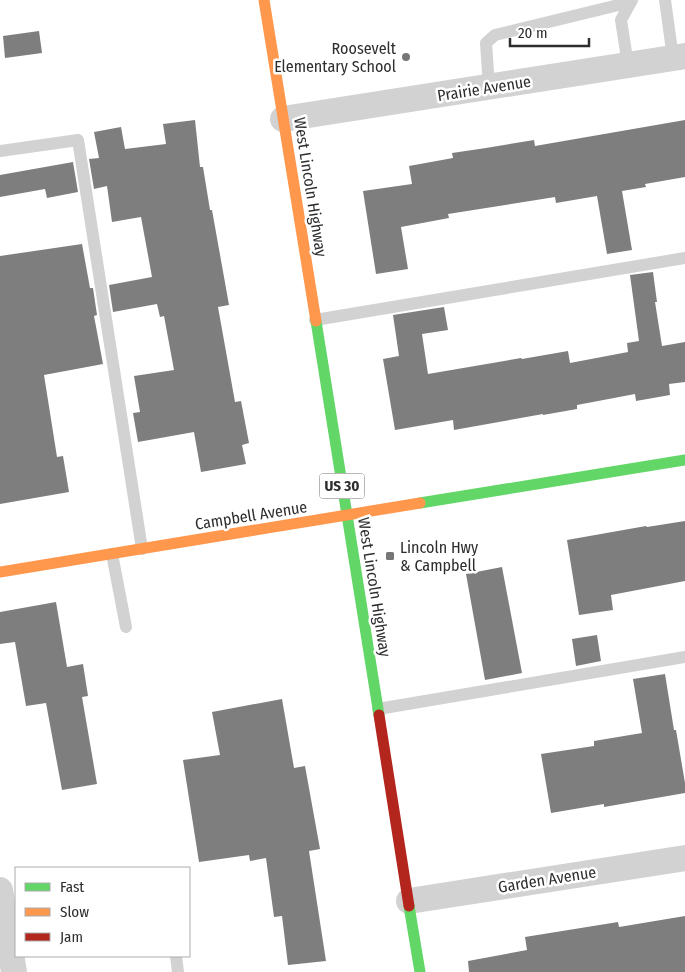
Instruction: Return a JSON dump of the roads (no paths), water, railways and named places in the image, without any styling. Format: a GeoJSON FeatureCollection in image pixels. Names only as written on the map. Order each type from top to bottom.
{"type":"FeatureCollection","features":[{"type":"Feature","properties":{"kind":"main road","name":"West Lincoln Highway"},"geometry":{"type":"LineString","coordinates":[[264,0],[420,972]]}},
{"type":"Feature","properties":{"kind":"main road","name":"Campbell Avenue"},"geometry":{"type":"LineString","coordinates":[[0,572],[685,460]]}},
{"type":"Feature","properties":{"kind":"street","name":"Prairie Avenue"},"geometry":{"type":"LineString","coordinates":[[283,119],[679,57]]}},
{"type":"Feature","properties":{"kind":"street","name":"Garden Avenue"},"geometry":{"type":"LineString","coordinates":[[409,901],[685,858]]}},
{"type":"Feature","properties":{"kind":"street"},"geometry":{"type":"LineString","coordinates":[[0,890],[11,921],[14,972]]}},
{"type":"Feature","properties":{"kind":"lane"},"geometry":{"type":"LineString","coordinates":[[664,0],[679,57]]}},
{"type":"Feature","properties":{"kind":"lane"},"geometry":{"type":"LineString","coordinates":[[628,65],[621,20],[632,1]]}},
{"type":"Feature","properties":{"kind":"lane"},"geometry":{"type":"LineString","coordinates":[[489,87],[486,43],[495,35],[632,1]]}},
{"type":"Feature","properties":{"kind":"lane"},"geometry":{"type":"LineString","coordinates":[[0,151],[78,140],[142,549]]}},
{"type":"Feature","properties":{"kind":"lane"},"geometry":{"type":"LineString","coordinates":[[315,320],[685,258]]}},
{"type":"Feature","properties":{"kind":"lane"},"geometry":{"type":"LineString","coordinates":[[112,554],[126,627]]}},
{"type":"Feature","properties":{"kind":"lane"},"geometry":{"type":"LineString","coordinates":[[378,708],[685,657]]}},
{"type":"Feature","properties":{"kind":"lane"},"geometry":{"type":"LineString","coordinates":[[176,957],[178,972]]}},
{"type":"Feature","properties":{"kind":"place","name":"Roosevelt Elementary School"},"geometry":{"type":"Point","coordinates":[406,57]}},
{"type":"Feature","properties":{"kind":"place","name":"Lincoln Hwy & Campbell"},"geometry":{"type":"Point","coordinates":[390,556]}}]}
